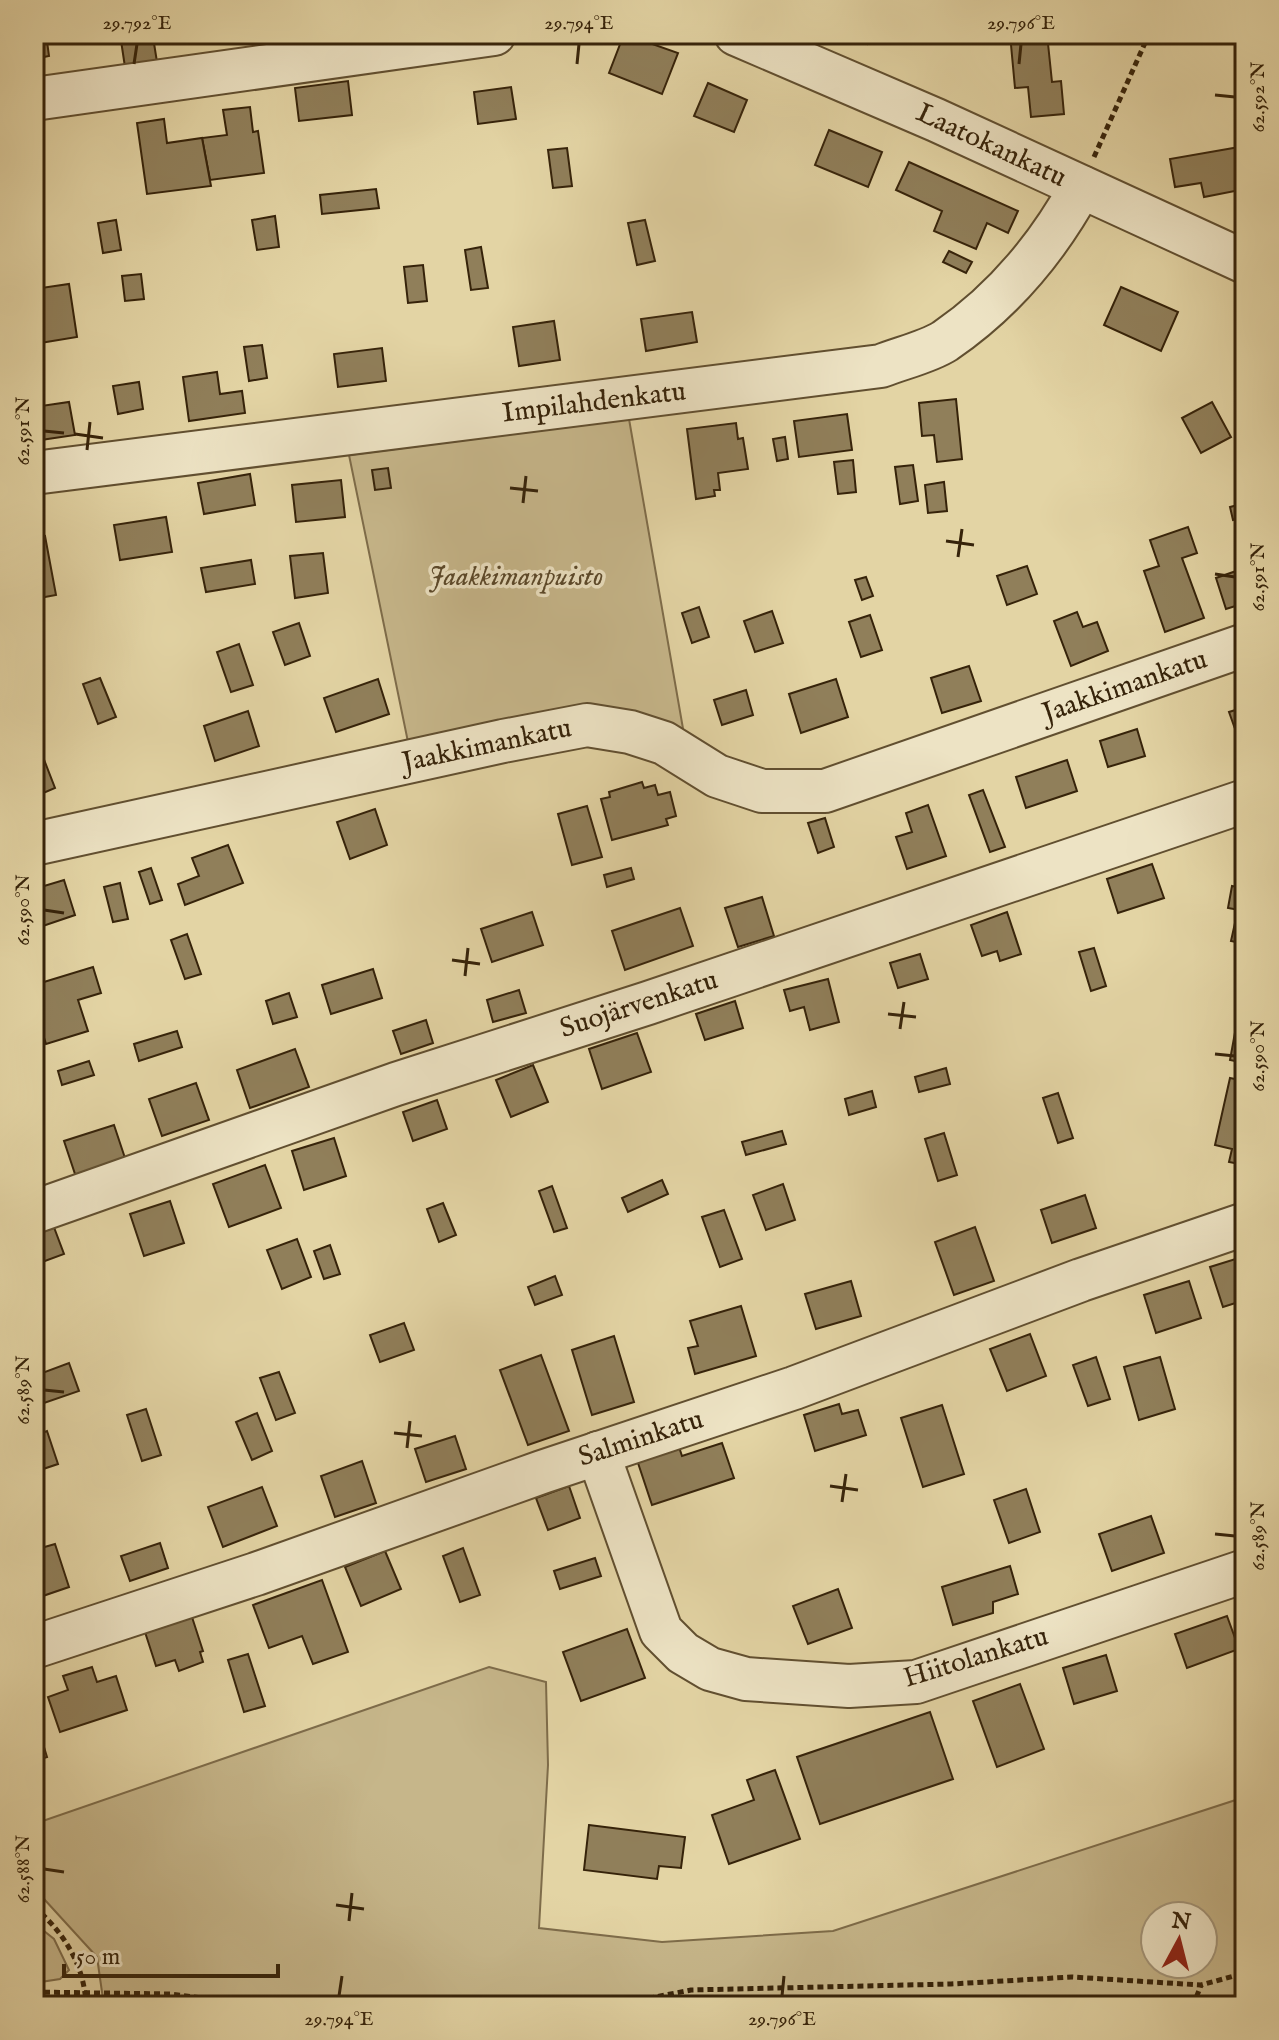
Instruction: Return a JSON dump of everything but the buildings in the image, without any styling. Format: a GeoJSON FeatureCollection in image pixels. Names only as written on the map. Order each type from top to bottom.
{"type":"FeatureCollection","features":[{"type":"Feature","properties":{"kind":"street"},"geometry":{"type":"LineString","coordinates":[[34,99],[494,34]]}},
{"type":"Feature","properties":{"kind":"street","name":"Laatokankatu"},"geometry":{"type":"LineString","coordinates":[[736,34],[936,120],[1245,262]]}},
{"type":"Feature","properties":{"kind":"street","name":"Impilahdenkatu"},"geometry":{"type":"LineString","coordinates":[[34,473],[881,366],[944,342],[1007,289],[1058,229],[1081,187]]}},
{"type":"Feature","properties":{"kind":"street","name":"Jaakkimankatu"},"geometry":{"type":"LineString","coordinates":[[34,844],[587,725],[630,732],[664,743],[717,776],[762,791],[825,791],[1245,645]]}},
{"type":"Feature","properties":{"kind":"street","name":"Suojärvenkatu"},"geometry":{"type":"LineString","coordinates":[[36,1202],[648,1003],[1245,801]]}},
{"type":"Feature","properties":{"kind":"street","name":"Salminkatu"},"geometry":{"type":"LineString","coordinates":[[34,1647],[256,1574],[598,1453],[794,1388],[1081,1280],[1245,1224]]}},
{"type":"Feature","properties":{"kind":"street","name":"Hiitolankatu"},"geometry":{"type":"LineString","coordinates":[[598,1453],[661,1631],[683,1653],[710,1669],[746,1679],[849,1686],[916,1682],[1245,1571]]}},
{"type":"Feature","properties":{"kind":"path"},"geometry":{"type":"LineString","coordinates":[[1081,187],[1149,34]]}},
{"type":"Feature","properties":{"kind":"path"},"geometry":{"type":"LineString","coordinates":[[34,1907],[63,1935],[86,1990],[86,2006]]}},
{"type":"Feature","properties":{"kind":"path"},"geometry":{"type":"LineString","coordinates":[[609,2006],[691,1990],[951,1984],[1072,1977],[1201,1985],[1245,1973]]}},
{"type":"Feature","properties":{"kind":"path"},"geometry":{"type":"LineString","coordinates":[[1193,2006],[1201,1985]]}},
{"type":"Feature","properties":{"kind":"path"},"geometry":{"type":"LineString","coordinates":[[34,1992],[86,1990],[170,1994],[269,2006]]}},
{"type":"Feature","properties":{"kind":"green space","name":"Jaakkimanpuisto"},"geometry":{"type":"Polygon","coordinates":[[[629,419],[685,740],[408,742],[349,455],[629,419]]]}},
{"type":"Feature","properties":{"kind":"green space"},"geometry":{"type":"Polygon","coordinates":[[[489,1667],[546,1682],[548,1765],[539,1928],[662,1942],[833,1931],[1245,1797],[1245,2006],[104,2006],[97,1957],[34,1888],[34,1824],[489,1667]]]}},
{"type":"Feature","properties":{"kind":"green space"},"geometry":{"type":"Polygon","coordinates":[[[34,1923],[54,1939],[69,1970],[60,1979],[34,1983],[34,1923]]]}}]}
